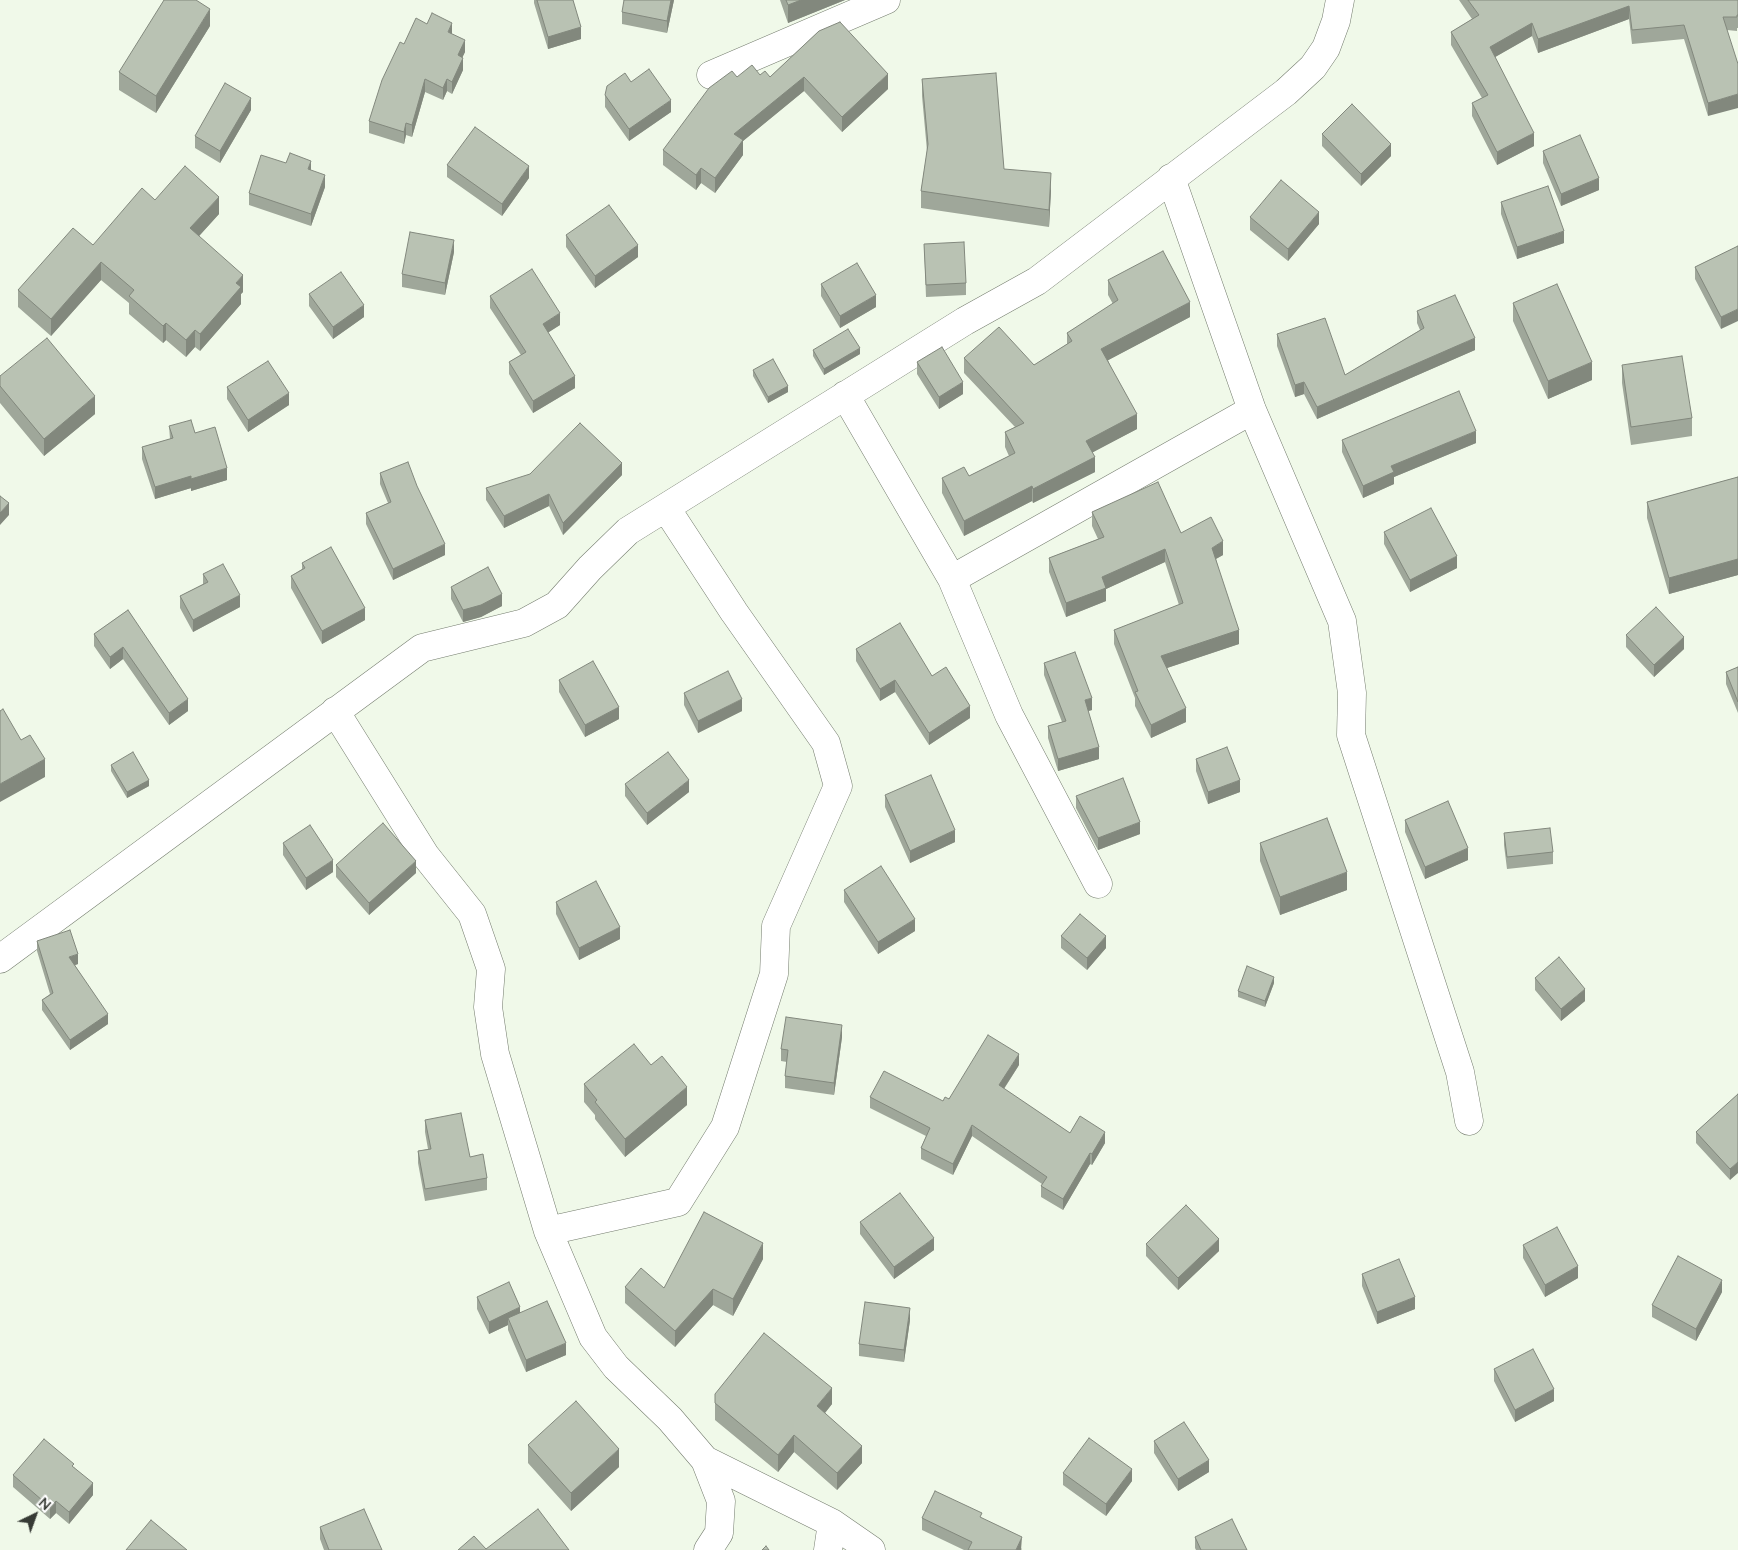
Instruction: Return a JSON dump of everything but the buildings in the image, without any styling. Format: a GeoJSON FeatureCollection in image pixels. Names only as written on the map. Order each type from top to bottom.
{"type":"FeatureCollection","features":[{"type":"Feature","properties":{"kind":"street"},"geometry":{"type":"LineString","coordinates":[[711,75],[886,0]]}},
{"type":"Feature","properties":{"kind":"street"},"geometry":{"type":"LineString","coordinates":[[0,959],[422,648],[524,623],[557,605],[590,568],[628,531],[965,321],[1037,280],[1286,92],[1313,67],[1326,48],[1336,21],[1340,0]]}},
{"type":"Feature","properties":{"kind":"street"},"geometry":{"type":"LineString","coordinates":[[1171,178],[1252,410],[1342,621],[1352,694],[1351,735],[1460,1072],[1469,1121]]}},
{"type":"Feature","properties":{"kind":"street"},"geometry":{"type":"LineString","coordinates":[[845,395],[952,579],[1009,715],[1098,884]]}},
{"type":"Feature","properties":{"kind":"street"},"geometry":{"type":"LineString","coordinates":[[952,579],[1252,410]]}},
{"type":"Feature","properties":{"kind":"street"},"geometry":{"type":"LineString","coordinates":[[548,1231],[678,1202],[725,1127],[774,974],[776,926],[838,786],[826,743],[734,612],[666,508]]}},
{"type":"Feature","properties":{"kind":"street"},"geometry":{"type":"LineString","coordinates":[[335,711],[425,855],[472,914],[491,969],[488,1007],[495,1054],[548,1231],[593,1337],[616,1367],[670,1419],[705,1460],[721,1501],[719,1532],[708,1550]]}},
{"type":"Feature","properties":{"kind":"street"},"geometry":{"type":"LineString","coordinates":[[705,1460],[832,1523],[871,1550]]}},
{"type":"Feature","properties":{"kind":"street"},"geometry":{"type":"LineString","coordinates":[[828,1550],[832,1523]]}}]}
